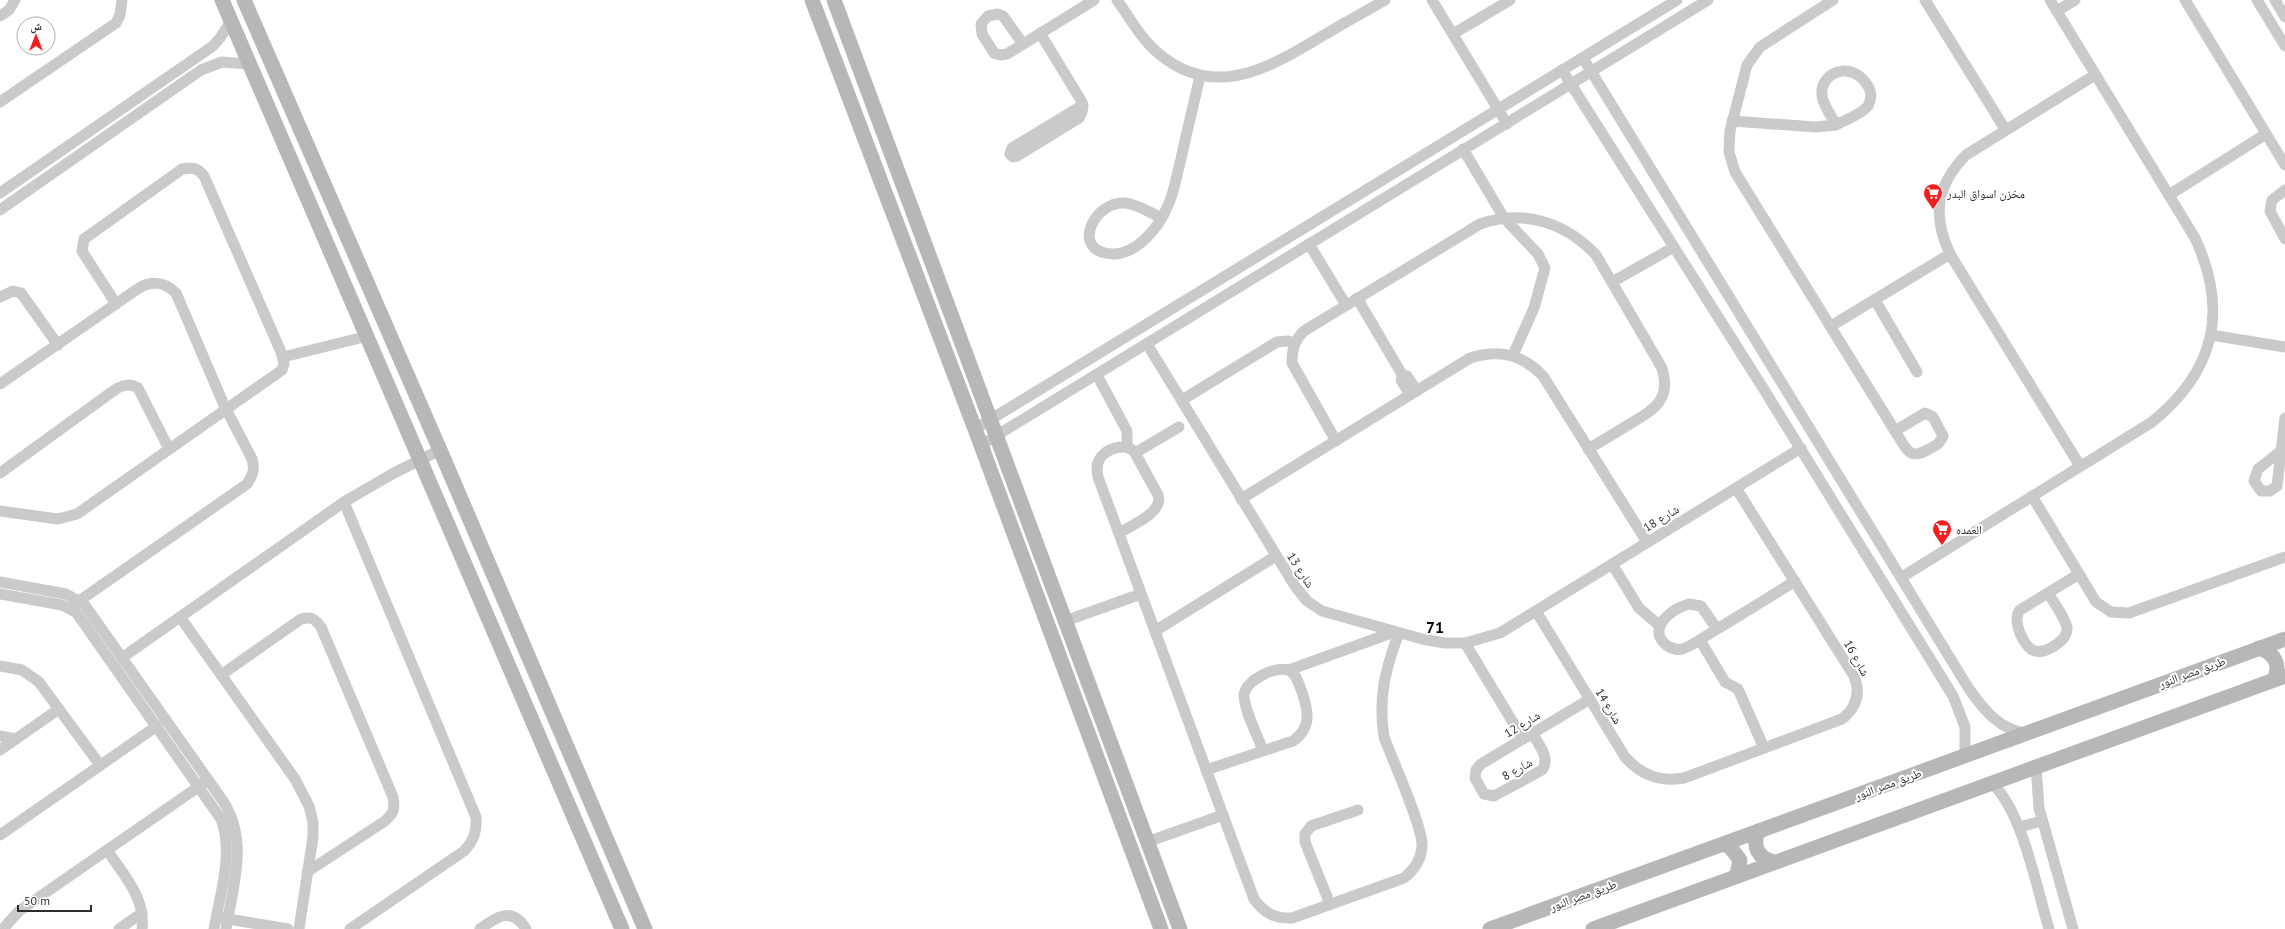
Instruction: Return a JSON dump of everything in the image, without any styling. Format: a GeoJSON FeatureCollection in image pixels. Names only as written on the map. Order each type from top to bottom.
{"type":"FeatureCollection","features":[{"type":"Feature","properties":{"kind":"street"},"geometry":{"type":"LineString","coordinates":[[0,16],[9,10],[15,0]]}},
{"type":"Feature","properties":{"kind":"street"},"geometry":{"type":"LineString","coordinates":[[0,102],[116,23],[120,14],[122,0]]}},
{"type":"Feature","properties":{"kind":"street"},"geometry":{"type":"LineString","coordinates":[[222,0],[368,336],[622,929]]}},
{"type":"Feature","properties":{"kind":"street"},"geometry":{"type":"LineString","coordinates":[[244,0],[440,450],[645,929]]}},
{"type":"Feature","properties":{"kind":"street"},"geometry":{"type":"LineString","coordinates":[[812,0],[975,429],[1161,929]]}},
{"type":"Feature","properties":{"kind":"street"},"geometry":{"type":"LineString","coordinates":[[834,0],[1180,929]]}},
{"type":"Feature","properties":{"kind":"street"},"geometry":{"type":"LineString","coordinates":[[1023,44],[1094,0]]}},
{"type":"Feature","properties":{"kind":"street"},"geometry":{"type":"LineString","coordinates":[[1117,0],[1141,35],[1157,53],[1184,70],[1200,76],[1231,77],[1262,70],[1385,0]]}},
{"type":"Feature","properties":{"kind":"street"},"geometry":{"type":"LineString","coordinates":[[1432,0],[1507,124]]}},
{"type":"Feature","properties":{"kind":"street"},"geometry":{"type":"LineString","coordinates":[[1453,34],[1510,0]]}},
{"type":"Feature","properties":{"kind":"street"},"geometry":{"type":"LineString","coordinates":[[975,429],[1677,0]]}},
{"type":"Feature","properties":{"kind":"street"},"geometry":{"type":"LineString","coordinates":[[1684,0],[1691,10]]}},
{"type":"Feature","properties":{"kind":"street"},"geometry":{"type":"LineString","coordinates":[[1833,0],[1760,47],[1755,53],[1745,72],[1732,121],[1730,152],[1735,172],[1895,431]]}},
{"type":"Feature","properties":{"kind":"street"},"geometry":{"type":"LineString","coordinates":[[1925,0],[2005,129]]}},
{"type":"Feature","properties":{"kind":"street"},"geometry":{"type":"LineString","coordinates":[[1902,577],[2152,422],[2170,407],[2184,392],[2196,374],[2211,334],[2214,310],[2212,285],[2206,261],[2195,238],[2050,0]]}},
{"type":"Feature","properties":{"kind":"street"},"geometry":{"type":"LineString","coordinates":[[2057,11],[2074,0]]}},
{"type":"Feature","properties":{"kind":"street"},"geometry":{"type":"LineString","coordinates":[[2185,0],[2285,165]]}},
{"type":"Feature","properties":{"kind":"street"},"geometry":{"type":"LineString","coordinates":[[2257,0],[2285,46]]}},
{"type":"Feature","properties":{"kind":"street"},"geometry":{"type":"LineString","coordinates":[[2275,0],[2285,17]]}},
{"type":"Feature","properties":{"kind":"street"},"geometry":{"type":"LineString","coordinates":[[981,445],[1507,124],[1705,1]]}},
{"type":"Feature","properties":{"kind":"street"},"geometry":{"type":"LineString","coordinates":[[0,193],[204,51],[220,38],[231,21]]}},
{"type":"Feature","properties":{"kind":"street"},"geometry":{"type":"LineString","coordinates":[[1040,33],[1083,105],[1079,118],[1017,156],[1011,156],[1010,152],[1012,148],[1083,105]]}},
{"type":"Feature","properties":{"kind":"street"},"geometry":{"type":"LineString","coordinates":[[204,51],[213,64]]}},
{"type":"Feature","properties":{"kind":"street"},"geometry":{"type":"LineString","coordinates":[[1583,58],[1978,700],[2000,724],[2016,732],[2025,733]]}},
{"type":"Feature","properties":{"kind":"street"},"geometry":{"type":"LineString","coordinates":[[0,210],[201,70],[213,64],[236,61],[249,64]]}},
{"type":"Feature","properties":{"kind":"street"},"geometry":{"type":"LineString","coordinates":[[1562,70],[1801,448],[1959,706],[1965,727],[1965,756]]}},
{"type":"Feature","properties":{"kind":"street"},"geometry":{"type":"LineString","coordinates":[[1732,121],[1816,127],[1836,125],[1865,108],[1870,101],[1870,91],[1864,79],[1853,72],[1839,72],[1827,79],[1824,85],[1822,99],[1836,125]]}},
{"type":"Feature","properties":{"kind":"street"},"geometry":{"type":"LineString","coordinates":[[2080,466],[1950,254],[1943,238],[1939,219],[1939,200],[1945,183],[1954,168],[1966,155],[2005,129],[2095,75]]}},
{"type":"Feature","properties":{"kind":"street"},"geometry":{"type":"LineString","coordinates":[[1162,218],[1134,205],[1119,203],[1104,208],[1098,213],[1090,226],[1090,235],[1097,249],[1104,253],[1121,253],[1137,246],[1144,240],[1162,218],[1172,195],[1200,76]]}},
{"type":"Feature","properties":{"kind":"street"},"geometry":{"type":"LineString","coordinates":[[2169,195],[2266,134]]}},
{"type":"Feature","properties":{"kind":"street"},"geometry":{"type":"LineString","coordinates":[[1463,150],[1504,218],[1538,254],[1546,268],[1534,308],[1513,355]]}},
{"type":"Feature","properties":{"kind":"street"},"geometry":{"type":"LineString","coordinates":[[0,511],[58,519],[68,518],[81,512],[225,408],[277,375],[282,370],[283,357],[204,176],[199,170],[191,168],[182,169],[84,238],[82,251],[116,304]]}},
{"type":"Feature","properties":{"kind":"street"},"geometry":{"type":"LineString","coordinates":[[2285,190],[2272,200],[2270,211],[2285,239]]}},
{"type":"Feature","properties":{"kind":"street"},"geometry":{"type":"LineString","coordinates":[[1336,441],[1296,373],[1292,353],[1294,343],[1304,331],[1480,224],[1504,218],[1544,221],[1573,234],[1596,255],[1662,368],[1665,385],[1662,398],[1654,410],[1588,448]]}},
{"type":"Feature","properties":{"kind":"street"},"geometry":{"type":"LineString","coordinates":[[1309,244],[1346,305]]}},
{"type":"Feature","properties":{"kind":"street"},"geometry":{"type":"LineString","coordinates":[[1612,282],[1674,247]]}},
{"type":"Feature","properties":{"kind":"street"},"geometry":{"type":"LineString","coordinates":[[1831,326],[1950,254]]}},
{"type":"Feature","properties":{"kind":"street"},"geometry":{"type":"LineString","coordinates":[[0,384],[148,283],[158,282],[168,286],[176,293],[225,408],[254,467],[252,476],[246,484],[69,608]]}},
{"type":"Feature","properties":{"kind":"street"},"geometry":{"type":"LineString","coordinates":[[0,297],[13,291],[21,293],[58,344]]}},
{"type":"Feature","properties":{"kind":"street"},"geometry":{"type":"LineString","coordinates":[[1357,298],[1403,376],[1407,376],[1414,393]]}},
{"type":"Feature","properties":{"kind":"street"},"geometry":{"type":"LineString","coordinates":[[1875,300],[1917,372]]}},
{"type":"Feature","properties":{"kind":"street"},"geometry":{"type":"LineString","coordinates":[[2211,334],[2285,347]]}},
{"type":"Feature","properties":{"kind":"street"},"geometry":{"type":"LineString","coordinates":[[283,357],[368,336]]}},
{"type":"Feature","properties":{"kind":"street"},"geometry":{"type":"LineString","coordinates":[[1182,400],[1277,342],[1288,341],[1294,343]]}},
{"type":"Feature","properties":{"kind":"street","name":"شارع 13"},"geometry":{"type":"LineString","coordinates":[[1147,344],[1300,594],[1314,607],[1331,615],[1396,633],[1445,643],[1465,643],[1492,637],[1536,611]]}},
{"type":"Feature","properties":{"kind":"street"},"geometry":{"type":"LineString","coordinates":[[1242,499],[1470,358],[1498,352],[1513,355],[1525,360],[1543,376],[1647,542]]}},
{"type":"Feature","properties":{"kind":"street"},"geometry":{"type":"LineString","coordinates":[[1097,375],[1127,431],[1131,450],[1158,495],[1159,502],[1154,511],[1119,533]]}},
{"type":"Feature","properties":{"kind":"street"},"geometry":{"type":"LineString","coordinates":[[1763,388],[1779,378]]}},
{"type":"Feature","properties":{"kind":"street"},"geometry":{"type":"LineString","coordinates":[[0,473],[116,389],[126,384],[131,384],[138,388],[169,449]]}},
{"type":"Feature","properties":{"kind":"street"},"geometry":{"type":"LineString","coordinates":[[1193,418],[1179,424],[1179,428],[1131,450],[1119,447],[1103,455],[1098,464],[1098,476],[1254,899],[1266,912],[1274,917],[1292,918],[1404,878],[1414,868],[1421,855],[1421,836],[1384,737],[1382,722],[1381,698],[1384,674],[1396,633]]}},
{"type":"Feature","properties":{"kind":"street"},"geometry":{"type":"LineString","coordinates":[[2281,451],[2285,418]]}},
{"type":"Feature","properties":{"kind":"street","name":"شارع 18"},"geometry":{"type":"LineString","coordinates":[[1536,611],[1801,448]]}},
{"type":"Feature","properties":{"kind":"street"},"geometry":{"type":"LineString","coordinates":[[123,657],[344,502],[420,459],[440,450]]}},
{"type":"Feature","properties":{"kind":"street"},"geometry":{"type":"LineString","coordinates":[[434,490],[452,481]]}},
{"type":"Feature","properties":{"kind":"street","name":"شارع 16"},"geometry":{"type":"LineString","coordinates":[[1684,778],[1842,718],[1854,707],[1857,700],[1857,683],[1854,676],[1736,488]]}},
{"type":"Feature","properties":{"kind":"street"},"geometry":{"type":"LineString","coordinates":[[2032,496],[2078,574],[2100,607],[2111,612],[2123,614],[2285,558]]}},
{"type":"Feature","properties":{"kind":"street"},"geometry":{"type":"LineString","coordinates":[[344,502],[472,805],[476,817],[477,830],[472,842],[464,851],[350,929]]}},
{"type":"Feature","properties":{"kind":"street"},"geometry":{"type":"LineString","coordinates":[[1840,512],[1856,502]]}},
{"type":"Feature","properties":{"kind":"street"},"geometry":{"type":"LineString","coordinates":[[1155,631],[1276,556]]}},
{"type":"Feature","properties":{"kind":"street"},"geometry":{"type":"LineString","coordinates":[[1612,564],[1639,608],[1660,626]]}},
{"type":"Feature","properties":{"kind":"street"},"geometry":{"type":"LineString","coordinates":[[2048,593],[2066,626],[2066,635],[2060,642],[2044,650],[2035,651],[2029,646],[2017,626],[2016,616],[2020,610],[2078,574]]}},
{"type":"Feature","properties":{"kind":"street"},"geometry":{"type":"LineString","coordinates":[[1717,629],[1704,609],[1693,603],[1685,605],[1666,616],[1660,626],[1659,632],[1664,643],[1673,649],[1685,649],[1795,581]]}},
{"type":"Feature","properties":{"kind":"street"},"geometry":{"type":"LineString","coordinates":[[0,582],[66,594],[79,600],[91,612],[209,779],[231,813],[238,841],[223,922],[214,929]]}},
{"type":"Feature","properties":{"kind":"street"},"geometry":{"type":"LineString","coordinates":[[0,594],[62,604],[82,619],[221,818],[227,842],[223,922]]}},
{"type":"Feature","properties":{"kind":"street"},"geometry":{"type":"LineString","coordinates":[[1065,621],[1141,594]]}},
{"type":"Feature","properties":{"kind":"street","name":"شارع 14"},"geometry":{"type":"LineString","coordinates":[[1536,611],[1625,757],[1634,767],[1658,779],[1671,780],[1684,778]]}},
{"type":"Feature","properties":{"kind":"street"},"geometry":{"type":"LineString","coordinates":[[180,617],[303,792],[313,822],[313,837],[299,929]]}},
{"type":"Feature","properties":{"kind":"street"},"geometry":{"type":"LineString","coordinates":[[221,675],[301,619],[309,617],[316,620],[321,627],[393,797],[395,806],[393,814],[385,821],[307,872]]}},
{"type":"Feature","properties":{"kind":"street"},"geometry":{"type":"LineString","coordinates":[[1263,751],[1245,702],[1245,689],[1254,680],[1280,669],[1290,670],[1396,633]]}},
{"type":"Feature","properties":{"kind":"street","name":"طريق مصر النور"},"geometry":{"type":"LineString","coordinates":[[1490,929],[2285,639]]}},
{"type":"Feature","properties":{"kind":"street"},"geometry":{"type":"LineString","coordinates":[[1700,640],[1725,682],[1738,689],[1764,748]]}},
{"type":"Feature","properties":{"kind":"street"},"geometry":{"type":"LineString","coordinates":[[1465,643],[1527,736]]}},
{"type":"Feature","properties":{"kind":"street"},"geometry":{"type":"LineString","coordinates":[[1593,929],[1737,875],[2280,678],[2276,660],[2272,654],[2259,648]]}},
{"type":"Feature","properties":{"kind":"street"},"geometry":{"type":"LineString","coordinates":[[0,666],[22,670],[33,675],[100,766]]}},
{"type":"Feature","properties":{"kind":"street"},"geometry":{"type":"LineString","coordinates":[[1206,770],[1293,741],[1304,731],[1307,723],[1307,709],[1297,678],[1290,670]]}},
{"type":"Feature","properties":{"kind":"street","name":"شارع 12"},"geometry":{"type":"LineString","coordinates":[[1475,778],[1476,770],[1481,764],[1590,699]]}},
{"type":"Feature","properties":{"kind":"street"},"geometry":{"type":"LineString","coordinates":[[0,750],[59,709]]}},
{"type":"Feature","properties":{"kind":"street"},"geometry":{"type":"LineString","coordinates":[[0,835],[157,726]]}},
{"type":"Feature","properties":{"kind":"street"},"geometry":{"type":"LineString","coordinates":[[0,736],[16,739]]}},
{"type":"Feature","properties":{"kind":"street","name":"شارع 8"},"geometry":{"type":"LineString","coordinates":[[1475,778],[1482,792],[1491,796],[1542,770],[1546,764],[1545,757],[1527,736]]}},
{"type":"Feature","properties":{"kind":"street"},"geometry":{"type":"LineString","coordinates":[[2036,766],[2038,799],[2042,821],[2073,929]]}},
{"type":"Feature","properties":{"kind":"street"},"geometry":{"type":"LineString","coordinates":[[4,929],[19,911],[209,779]]}},
{"type":"Feature","properties":{"kind":"street"},"geometry":{"type":"LineString","coordinates":[[1992,782],[2006,799],[2019,827],[2049,929]]}},
{"type":"Feature","properties":{"kind":"street"},"geometry":{"type":"LineString","coordinates":[[1330,904],[1305,842],[1305,834],[1311,826],[1358,810]]}},
{"type":"Feature","properties":{"kind":"street"},"geometry":{"type":"LineString","coordinates":[[1147,842],[1223,814]]}},
{"type":"Feature","properties":{"kind":"street"},"geometry":{"type":"LineString","coordinates":[[2019,827],[2042,821]]}},
{"type":"Feature","properties":{"kind":"street"},"geometry":{"type":"LineString","coordinates":[[1758,831],[1755,839],[1755,848],[1759,855],[1766,860],[1774,862]]}},
{"type":"Feature","properties":{"kind":"street"},"geometry":{"type":"LineString","coordinates":[[1722,844],[1730,847],[1738,856],[1740,868],[1737,875]]}},
{"type":"Feature","properties":{"kind":"street"},"geometry":{"type":"LineString","coordinates":[[107,850],[136,894],[142,913],[142,929]]}},
{"type":"Feature","properties":{"kind":"street"},"geometry":{"type":"LineString","coordinates":[[118,929],[142,913]]}},
{"type":"Feature","properties":{"kind":"street"},"geometry":{"type":"LineString","coordinates":[[480,929],[496,918],[504,915],[513,916],[520,921],[526,929]]}},
{"type":"Feature","properties":{"kind":"street"},"geometry":{"type":"LineString","coordinates":[[223,922],[288,929]]}},
{"type":"Feature","properties":{"kind":"place","name":"مخزن اسواق البدر"},"geometry":{"type":"Point","coordinates":[1933,210]}},
{"type":"Feature","properties":{"kind":"place","name":"العمده"},"geometry":{"type":"Point","coordinates":[1942,546]}},
{"type":"Feature","properties":{"kind":"district","name":"71"},"geometry":{"type":"Point","coordinates":[1435,627]}}]}
